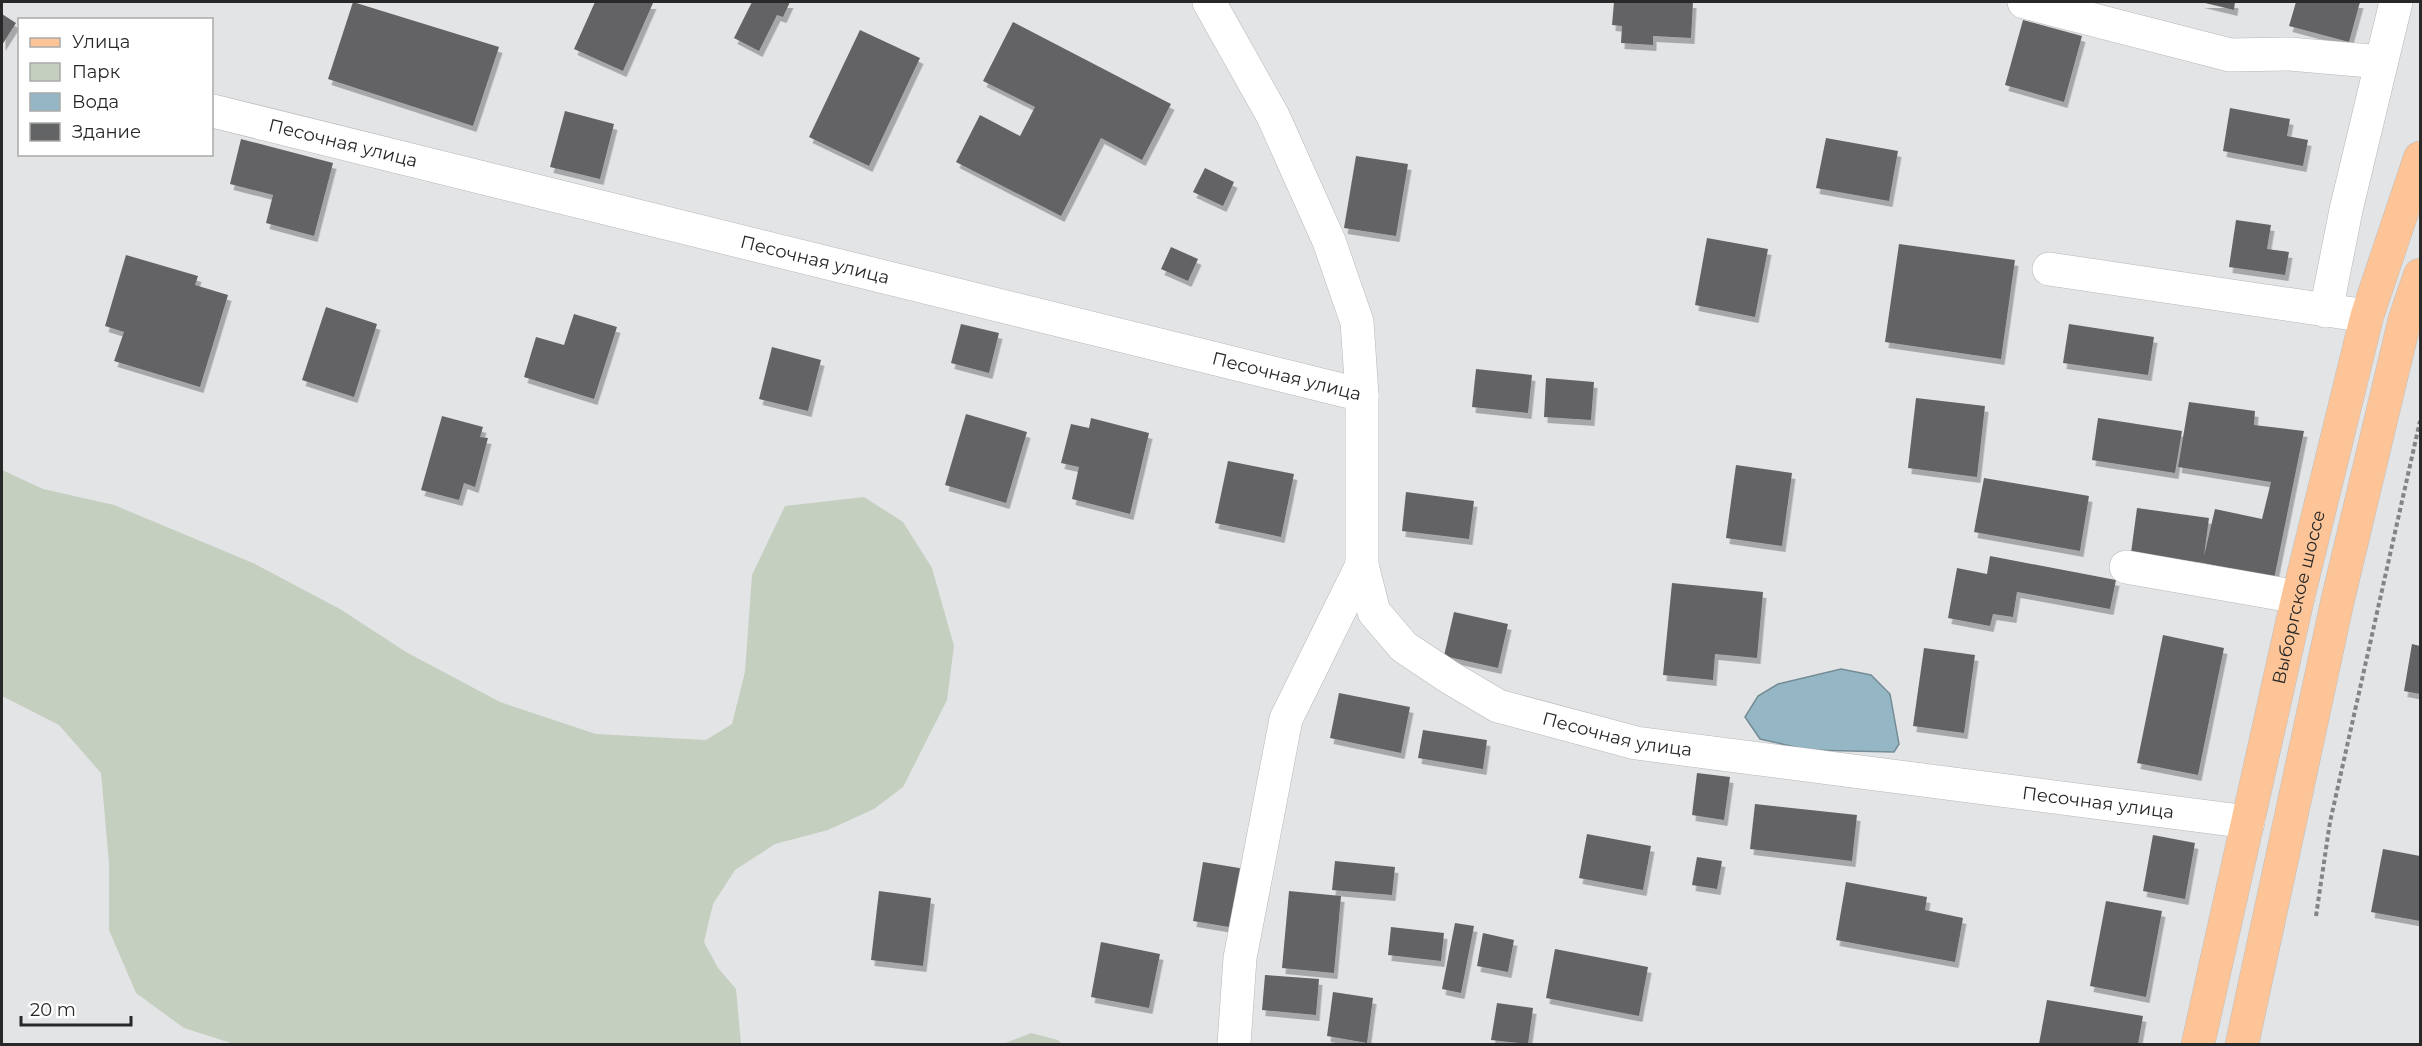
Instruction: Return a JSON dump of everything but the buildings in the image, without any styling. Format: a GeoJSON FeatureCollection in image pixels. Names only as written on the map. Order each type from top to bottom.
{"type":"FeatureCollection","features":[{"type":"Feature","properties":{"kind":"main road","name":"Выборгское шоссе"},"geometry":{"type":"LineString","coordinates":[[2198,1044],[2298,597],[2367,316],[2421,158]]}},
{"type":"Feature","properties":{"kind":"main road"},"geometry":{"type":"LineString","coordinates":[[2242,1044],[2337,603],[2405,319],[2421,275]]}},
{"type":"Feature","properties":{"kind":"street"},"geometry":{"type":"LineString","coordinates":[[1209,2],[1273,116],[1329,241],[1357,322],[1362,395]]}},
{"type":"Feature","properties":{"kind":"street"},"geometry":{"type":"LineString","coordinates":[[2024,2],[2230,55],[2290,54],[2381,62]]}},
{"type":"Feature","properties":{"kind":"street"},"geometry":{"type":"LineString","coordinates":[[2326,311],[2346,210],[2396,2]]}},
{"type":"Feature","properties":{"kind":"street","name":"Песочная улица"},"geometry":{"type":"LineString","coordinates":[[213,111],[1362,395],[1362,565],[1374,612],[1404,647],[1498,706],[1636,743],[2248,822]]}},
{"type":"Feature","properties":{"kind":"street"},"geometry":{"type":"LineString","coordinates":[[2049,269],[2367,316]]}},
{"type":"Feature","properties":{"kind":"street"},"geometry":{"type":"LineString","coordinates":[[1234,1044],[1240,958],[1286,720],[1362,565]]}},
{"type":"Feature","properties":{"kind":"street"},"geometry":{"type":"LineString","coordinates":[[2126,567],[2298,597]]}},
{"type":"Feature","properties":{"kind":"path"},"geometry":{"type":"LineString","coordinates":[[2316,916],[2330,822],[2421,421]]}},
{"type":"Feature","properties":{"kind":"green space"},"geometry":{"type":"Polygon","coordinates":[[[2,470],[43,489],[114,505],[253,563],[340,609],[406,652],[500,702],[596,734],[706,740],[732,724],[745,672],[752,575],[785,506],[864,497],[903,522],[932,568],[954,646],[947,700],[903,787],[874,809],[828,830],[775,844],[735,870],[713,904],[704,942],[718,968],[736,989],[741,1044],[234,1044],[184,1028],[136,993],[109,930],[109,863],[101,773],[59,725],[2,696],[2,470]]]}},
{"type":"Feature","properties":{"kind":"green space"},"geometry":{"type":"Polygon","coordinates":[[[1031,1033],[1058,1040],[1062,1044],[1003,1044],[1031,1033]]]}},
{"type":"Feature","properties":{"kind":"water"},"geometry":{"type":"Polygon","coordinates":[[[1841,669],[1871,675],[1890,694],[1899,744],[1894,752],[1808,750],[1760,739],[1745,717],[1758,696],[1778,684],[1841,669]]]}}]}
